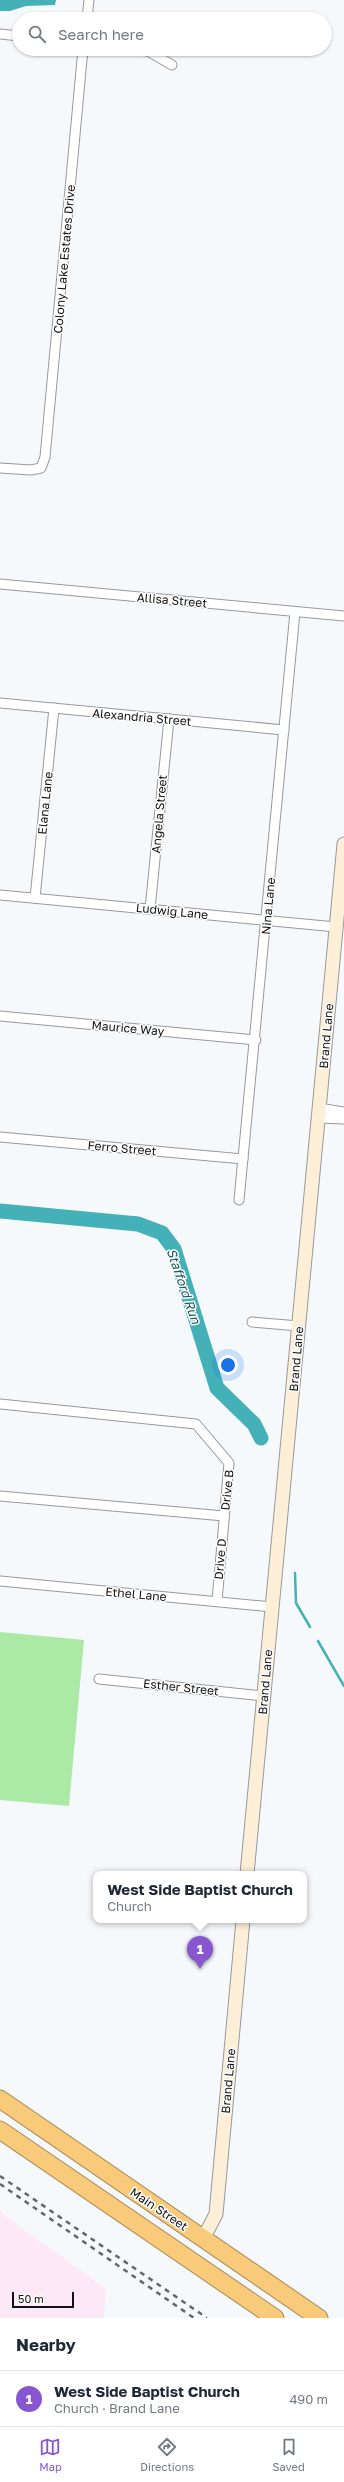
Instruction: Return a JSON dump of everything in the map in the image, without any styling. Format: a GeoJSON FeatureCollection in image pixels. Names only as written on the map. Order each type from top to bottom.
{"type":"FeatureCollection","features":[{"type":"Feature","properties":{"kind":"highway","name":"Main Street"},"geometry":{"type":"LineString","coordinates":[[0,2099],[319,2318]]}},
{"type":"Feature","properties":{"kind":"highway","name":"Main Street"},"geometry":{"type":"LineString","coordinates":[[0,2130],[275,2318]]}},
{"type":"Feature","properties":{"kind":"highway"},"geometry":{"type":"LineString","coordinates":[[295,2301],[329,2318]]}},
{"type":"Feature","properties":{"kind":"street"},"geometry":{"type":"LineString","coordinates":[[87,12],[89,0]]}},
{"type":"Feature","properties":{"kind":"street"},"geometry":{"type":"LineString","coordinates":[[0,34],[12,35]]}},
{"type":"Feature","properties":{"kind":"street","name":"Colony Lake Estates Drive"},"geometry":{"type":"LineString","coordinates":[[0,468],[31,470],[41,468],[46,449],[82,56]]}},
{"type":"Feature","properties":{"kind":"street"},"geometry":{"type":"LineString","coordinates":[[157,56],[172,65]]}},
{"type":"Feature","properties":{"kind":"street","name":"Allisa Street"},"geometry":{"type":"LineString","coordinates":[[0,584],[344,616]]}},
{"type":"Feature","properties":{"kind":"street","name":"Nina Lane"},"geometry":{"type":"LineString","coordinates":[[240,1200],[295,612]]}},
{"type":"Feature","properties":{"kind":"street","name":"Alexandria Street"},"geometry":{"type":"LineString","coordinates":[[0,703],[284,730]]}},
{"type":"Feature","properties":{"kind":"street","name":"Elana Lane"},"geometry":{"type":"LineString","coordinates":[[35,898],[54,708]]}},
{"type":"Feature","properties":{"kind":"street","name":"Angela Street"},"geometry":{"type":"LineString","coordinates":[[150,909],[168,720]]}},
{"type":"Feature","properties":{"kind":"street","name":"Brand Lane"},"geometry":{"type":"LineString","coordinates":[[247,1871],[319,1113],[340,928],[344,844]]}},
{"type":"Feature","properties":{"kind":"street","name":"Ludwig Lane"},"geometry":{"type":"LineString","coordinates":[[0,895],[340,928]]}},
{"type":"Feature","properties":{"kind":"street","name":"Maurice Way"},"geometry":{"type":"LineString","coordinates":[[0,1016],[256,1040]]}},
{"type":"Feature","properties":{"kind":"street"},"geometry":{"type":"LineString","coordinates":[[319,1113],[344,1112]]}},
{"type":"Feature","properties":{"kind":"street"},"geometry":{"type":"LineString","coordinates":[[319,1113],[344,1119]]}},
{"type":"Feature","properties":{"kind":"street","name":"Ferro Street"},"geometry":{"type":"LineString","coordinates":[[0,1137],[243,1159]]}},
{"type":"Feature","properties":{"kind":"street"},"geometry":{"type":"LineString","coordinates":[[252,1322],[299,1326]]}},
{"type":"Feature","properties":{"kind":"street","name":"Drive B"},"geometry":{"type":"LineString","coordinates":[[0,1404],[196,1424],[230,1463],[224,1516],[0,1496]]}},
{"type":"Feature","properties":{"kind":"street","name":"Drive D"},"geometry":{"type":"LineString","coordinates":[[217,1601],[224,1516]]}},
{"type":"Feature","properties":{"kind":"street","name":"Ethel Lane"},"geometry":{"type":"LineString","coordinates":[[0,1581],[272,1607]]}},
{"type":"Feature","properties":{"kind":"street","name":"Esther Street"},"geometry":{"type":"LineString","coordinates":[[99,1679],[264,1696]]}},
{"type":"Feature","properties":{"kind":"street","name":"Brand Lane"},"geometry":{"type":"LineString","coordinates":[[203,2239],[216,2214],[243,1923]]}},
{"type":"Feature","properties":{"kind":"shaded area"},"geometry":{"type":"Polygon","coordinates":[[[0,2212],[106,2289],[104,2318],[0,2318],[0,2212]]]}},
{"type":"Feature","properties":{"kind":"green space"},"geometry":{"type":"Polygon","coordinates":[[[0,1632],[84,1640],[69,1806],[0,1800],[0,1632]]]}},
{"type":"Feature","properties":{"kind":"water"},"geometry":{"type":"Polygon","coordinates":[[[0,0],[56,0],[55,5],[26,6],[10,11],[0,11],[0,0]]]}},
{"type":"Feature","properties":{"kind":"waterway","name":"Stafford Run"},"geometry":{"type":"LineString","coordinates":[[0,1211],[138,1224],[162,1233],[174,1249],[217,1388],[254,1424],[261,1438]]}},
{"type":"Feature","properties":{"kind":"waterway","name":"Stafford Run"},"geometry":{"type":"LineString","coordinates":[[295,1573],[296,1603],[310,1627]]}},
{"type":"Feature","properties":{"kind":"waterway","name":"Stafford Run"},"geometry":{"type":"LineString","coordinates":[[318,1641],[344,1686]]}},
{"type":"Feature","properties":{"kind":"railway"},"geometry":{"type":"LineString","coordinates":[[0,2176],[207,2318]]}},
{"type":"Feature","properties":{"kind":"railway"},"geometry":{"type":"LineString","coordinates":[[0,2184],[194,2318]]}},
{"type":"Feature","properties":{"kind":"place","name":"West Side Baptist Church"},"geometry":{"type":"Point","coordinates":[200,1969]}}]}
